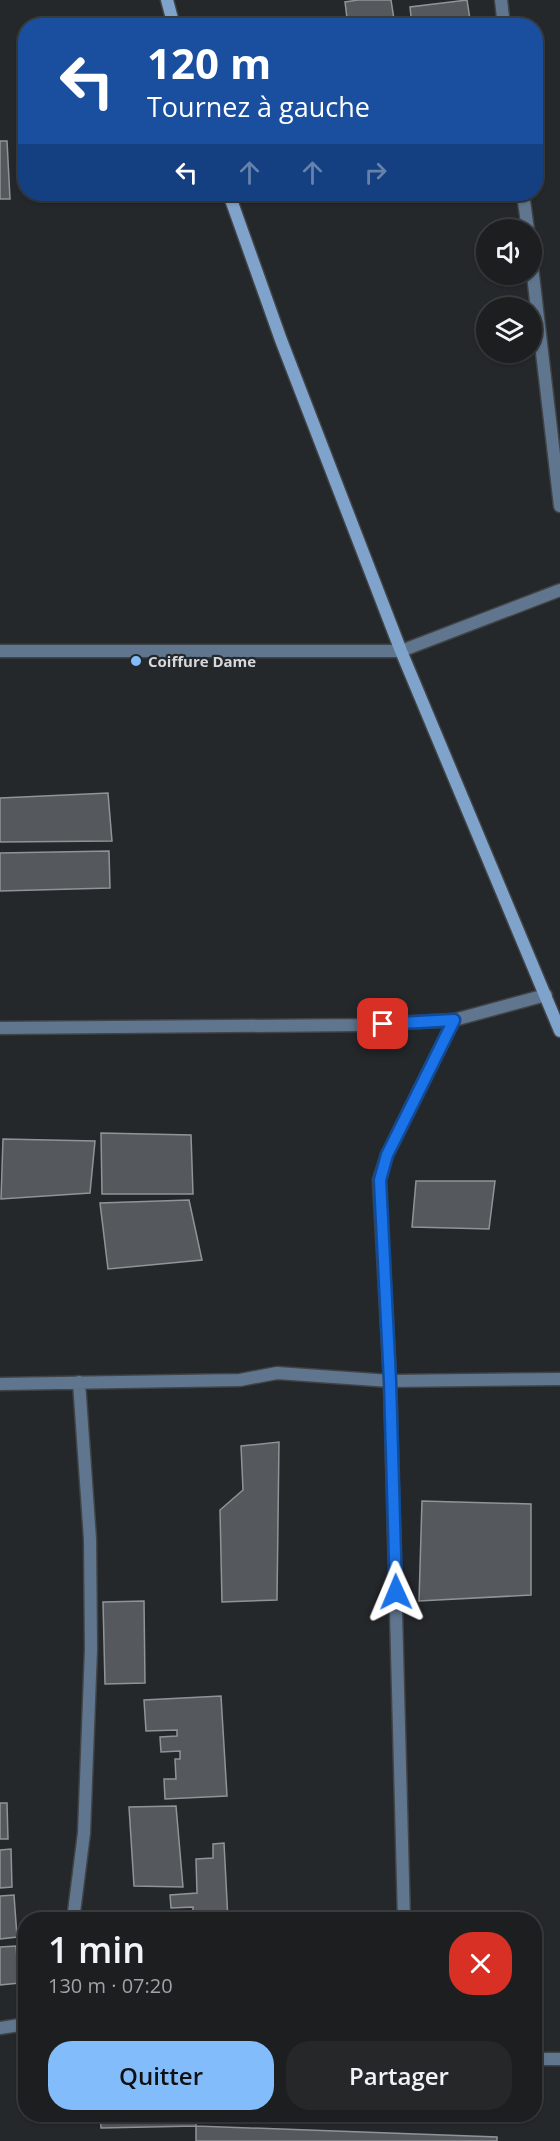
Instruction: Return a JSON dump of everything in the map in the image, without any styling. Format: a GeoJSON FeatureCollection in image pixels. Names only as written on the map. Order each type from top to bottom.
{"type":"FeatureCollection","features":[{"type":"Feature","properties":{"kind":"street"},"geometry":{"type":"LineString","coordinates":[[167,0],[172,18]]}},
{"type":"Feature","properties":{"kind":"street"},"geometry":{"type":"LineString","coordinates":[[501,0],[503,18]]}},
{"type":"Feature","properties":{"kind":"street"},"geometry":{"type":"LineString","coordinates":[[231,201],[281,340],[401,651],[560,1031]]}},
{"type":"Feature","properties":{"kind":"street"},"geometry":{"type":"LineString","coordinates":[[525,201],[527,219]]}},
{"type":"Feature","properties":{"kind":"street"},"geometry":{"type":"LineString","coordinates":[[534,285],[560,506]]}},
{"type":"Feature","properties":{"kind":"street"},"geometry":{"type":"LineString","coordinates":[[0,651],[401,651],[560,590]]}},
{"type":"Feature","properties":{"kind":"street"},"geometry":{"type":"LineString","coordinates":[[0,1028],[359,1025],[454,1020],[546,995]]}},
{"type":"Feature","properties":{"kind":"street"},"geometry":{"type":"LineString","coordinates":[[405,1912],[390,1381],[380,1180],[387,1155],[454,1020]]}},
{"type":"Feature","properties":{"kind":"street"},"geometry":{"type":"LineString","coordinates":[[0,1384],[240,1380],[277,1373],[390,1381],[560,1379]]}},
{"type":"Feature","properties":{"kind":"street"},"geometry":{"type":"LineString","coordinates":[[74,1912],[84,1833],[91,1649],[90,1539],[78,1382]]}},
{"type":"Feature","properties":{"kind":"street"},"geometry":{"type":"LineString","coordinates":[[0,2028],[18,2025]]}},
{"type":"Feature","properties":{"kind":"street"},"geometry":{"type":"LineString","coordinates":[[542,2059],[560,2059]]}},
{"type":"Feature","properties":{"kind":"building"},"geometry":{"type":"Polygon","coordinates":[[[391,0],[394,18],[347,18],[345,2],[391,0]]]}},
{"type":"Feature","properties":{"kind":"building"},"geometry":{"type":"Polygon","coordinates":[[[467,0],[470,18],[411,18],[410,7],[467,0]]]}},
{"type":"Feature","properties":{"kind":"building"},"geometry":{"type":"Polygon","coordinates":[[[0,141],[7,141],[10,199],[0,199],[0,141]]]}},
{"type":"Feature","properties":{"kind":"building"},"geometry":{"type":"Polygon","coordinates":[[[108,793],[112,841],[0,842],[0,798],[108,793]]]}},
{"type":"Feature","properties":{"kind":"building"},"geometry":{"type":"Polygon","coordinates":[[[109,851],[110,888],[0,891],[0,853],[109,851]]]}},
{"type":"Feature","properties":{"kind":"building"},"geometry":{"type":"Polygon","coordinates":[[[101,1133],[191,1135],[193,1194],[102,1194],[101,1133]]]}},
{"type":"Feature","properties":{"kind":"building"},"geometry":{"type":"Polygon","coordinates":[[[3,1139],[95,1141],[90,1193],[1,1199],[3,1139]]]}},
{"type":"Feature","properties":{"kind":"building"},"geometry":{"type":"Polygon","coordinates":[[[416,1181],[495,1181],[489,1229],[412,1227],[416,1181]]]}},
{"type":"Feature","properties":{"kind":"building"},"geometry":{"type":"Polygon","coordinates":[[[189,1200],[202,1260],[108,1269],[100,1203],[189,1200]]]}},
{"type":"Feature","properties":{"kind":"building"},"geometry":{"type":"Polygon","coordinates":[[[279,1442],[277,1600],[222,1602],[220,1510],[243,1490],[241,1446],[279,1442]]]}},
{"type":"Feature","properties":{"kind":"building"},"geometry":{"type":"Polygon","coordinates":[[[422,1501],[531,1504],[531,1595],[419,1601],[422,1501]]]}},
{"type":"Feature","properties":{"kind":"building"},"geometry":{"type":"Polygon","coordinates":[[[144,1601],[145,1683],[105,1684],[103,1602],[144,1601]]]}},
{"type":"Feature","properties":{"kind":"building"},"geometry":{"type":"Polygon","coordinates":[[[221,1696],[227,1796],[165,1799],[164,1779],[176,1779],[175,1759],[180,1759],[180,1751],[161,1752],[160,1737],[177,1736],[177,1730],[146,1731],[144,1700],[221,1696]]]}},
{"type":"Feature","properties":{"kind":"building"},"geometry":{"type":"Polygon","coordinates":[[[0,1803],[7,1803],[8,1839],[0,1839],[0,1803]]]}},
{"type":"Feature","properties":{"kind":"building"},"geometry":{"type":"Polygon","coordinates":[[[176,1806],[183,1887],[134,1886],[129,1807],[176,1806]]]}},
{"type":"Feature","properties":{"kind":"building"},"geometry":{"type":"Polygon","coordinates":[[[224,1843],[228,1912],[193,1912],[193,1907],[171,1908],[170,1895],[197,1893],[196,1859],[213,1858],[213,1844],[224,1843]]]}},
{"type":"Feature","properties":{"kind":"building"},"geometry":{"type":"Polygon","coordinates":[[[11,1849],[12,1887],[0,1888],[0,1850],[11,1849]]]}},
{"type":"Feature","properties":{"kind":"building"},"geometry":{"type":"Polygon","coordinates":[[[14,1895],[17,1937],[0,1939],[0,1896],[14,1895]]]}},
{"type":"Feature","properties":{"kind":"building"},"geometry":{"type":"Polygon","coordinates":[[[16,1946],[18,1983],[0,1985],[0,1947],[16,1946]]]}},
{"type":"Feature","properties":{"kind":"building"},"geometry":{"type":"Polygon","coordinates":[[[101,2122],[196,2122],[196,2126],[101,2128],[101,2122]]]}},
{"type":"Feature","properties":{"kind":"building"},"geometry":{"type":"Polygon","coordinates":[[[196,2126],[497,2137],[497,2141],[196,2141],[196,2126]]]}},
{"type":"Feature","properties":{"kind":"place","name":"Coiffure Dame"},"geometry":{"type":"Point","coordinates":[136,661]}},
{"type":"Feature","properties":{"kind":"route"},"geometry":{"type":"LineString","coordinates":[[383,1024],[454,1020],[387,1155],[380,1180],[390,1381],[396,1592]]}}]}
